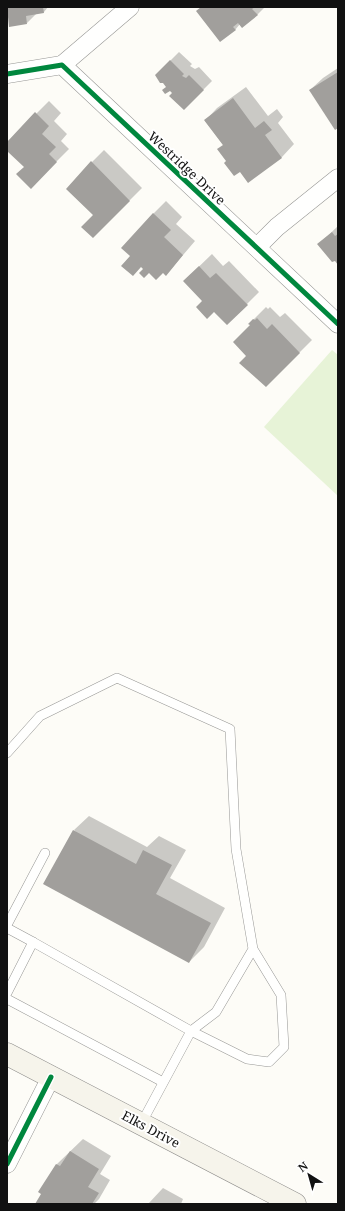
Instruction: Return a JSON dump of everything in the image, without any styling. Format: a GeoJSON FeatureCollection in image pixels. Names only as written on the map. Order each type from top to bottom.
{"type":"FeatureCollection","features":[{"type":"Feature","properties":{"kind":"main road","name":"Elks Drive"},"geometry":{"type":"LineString","coordinates":[[7,1054],[141,1124],[282,1201]]}},
{"type":"Feature","properties":{"kind":"street"},"geometry":{"type":"LineString","coordinates":[[7,74],[62,65],[130,7]]}},
{"type":"Feature","properties":{"kind":"street","name":"Westridge Drive"},"geometry":{"type":"LineString","coordinates":[[62,65],[338,324]]}},
{"type":"Feature","properties":{"kind":"street"},"geometry":{"type":"LineString","coordinates":[[257,247],[277,227],[338,178]]}},
{"type":"Feature","properties":{"kind":"street"},"geometry":{"type":"LineString","coordinates":[[7,1164],[51,1077]]}},
{"type":"Feature","properties":{"kind":"lane"},"geometry":{"type":"LineString","coordinates":[[7,753],[40,716],[118,678],[230,729],[236,849],[253,949],[281,995],[284,1047],[269,1062],[247,1059],[191,1031],[7,927],[45,853]]}},
{"type":"Feature","properties":{"kind":"lane"},"geometry":{"type":"LineString","coordinates":[[7,993],[33,942]]}},
{"type":"Feature","properties":{"kind":"lane"},"geometry":{"type":"LineString","coordinates":[[141,1124],[191,1031],[216,1012],[253,949]]}},
{"type":"Feature","properties":{"kind":"lane"},"geometry":{"type":"LineString","coordinates":[[7,999],[164,1082]]}},
{"type":"Feature","properties":{"kind":"green space"},"geometry":{"type":"Polygon","coordinates":[[[332,350],[338,355],[338,496],[264,427],[332,350]]]}},
{"type":"Feature","properties":{"kind":"building"},"geometry":{"type":"Polygon","coordinates":[[[7,7],[43,7],[44,13],[26,16],[27,24],[9,27],[7,7]]]}},
{"type":"Feature","properties":{"kind":"building"},"geometry":{"type":"Polygon","coordinates":[[[201,7],[255,7],[252,9],[258,15],[242,28],[238,23],[233,27],[236,30],[220,42],[196,11],[201,7]]]}},
{"type":"Feature","properties":{"kind":"building"},"geometry":{"type":"Polygon","coordinates":[[[170,60],[184,74],[182,76],[186,78],[189,75],[204,90],[184,110],[169,96],[172,93],[170,91],[165,94],[162,90],[166,87],[163,83],[160,83],[155,75],[170,60]]]}},
{"type":"Feature","properties":{"kind":"building"},"geometry":{"type":"Polygon","coordinates":[[[338,72],[338,128],[335,130],[309,90],[338,72]]]}},
{"type":"Feature","properties":{"kind":"building"},"geometry":{"type":"Polygon","coordinates":[[[233,98],[255,128],[264,121],[272,130],[265,135],[282,158],[248,183],[240,172],[234,176],[224,163],[226,161],[217,149],[223,145],[204,120],[233,98]]]}},
{"type":"Feature","properties":{"kind":"building"},"geometry":{"type":"Polygon","coordinates":[[[35,112],[49,126],[42,134],[56,147],[49,154],[57,162],[31,189],[16,174],[24,167],[7,151],[7,142],[35,112]]]}},
{"type":"Feature","properties":{"kind":"building"},"geometry":{"type":"Polygon","coordinates":[[[91,161],[130,201],[93,238],[81,227],[93,215],[66,189],[91,161]]]}},
{"type":"Feature","properties":{"kind":"building"},"geometry":{"type":"Polygon","coordinates":[[[153,213],[171,230],[164,237],[183,255],[166,276],[163,273],[156,280],[149,273],[144,278],[139,273],[143,269],[141,267],[133,276],[121,266],[130,256],[121,248],[153,213]]]}},
{"type":"Feature","properties":{"kind":"building"},"geometry":{"type":"Polygon","coordinates":[[[332,232],[335,236],[338,234],[338,265],[335,261],[332,262],[317,244],[332,232]]]}},
{"type":"Feature","properties":{"kind":"building"},"geometry":{"type":"Polygon","coordinates":[[[199,266],[210,278],[216,273],[248,305],[227,325],[214,312],[207,319],[196,307],[202,301],[183,281],[199,266]]]}},
{"type":"Feature","properties":{"kind":"building"},"geometry":{"type":"Polygon","coordinates":[[[257,318],[267,329],[272,324],[300,353],[266,387],[239,363],[246,356],[233,342],[250,325],[248,324],[253,319],[255,320],[257,318]]]}},
{"type":"Feature","properties":{"kind":"building"},"geometry":{"type":"Polygon","coordinates":[[[73,830],[136,864],[143,850],[172,865],[156,894],[211,923],[189,963],[43,884],[73,830]]]}},
{"type":"Feature","properties":{"kind":"building"},"geometry":{"type":"Polygon","coordinates":[[[70,1151],[99,1169],[88,1187],[99,1193],[92,1204],[35,1204],[41,1194],[38,1192],[56,1164],[60,1166],[70,1151]]]}},
{"type":"Feature","properties":{"kind":"cycle path"},"geometry":{"type":"LineString","coordinates":[[7,74],[62,65],[338,324]]}},
{"type":"Feature","properties":{"kind":"cycle path"},"geometry":{"type":"LineString","coordinates":[[7,1164],[51,1077]]}}]}
